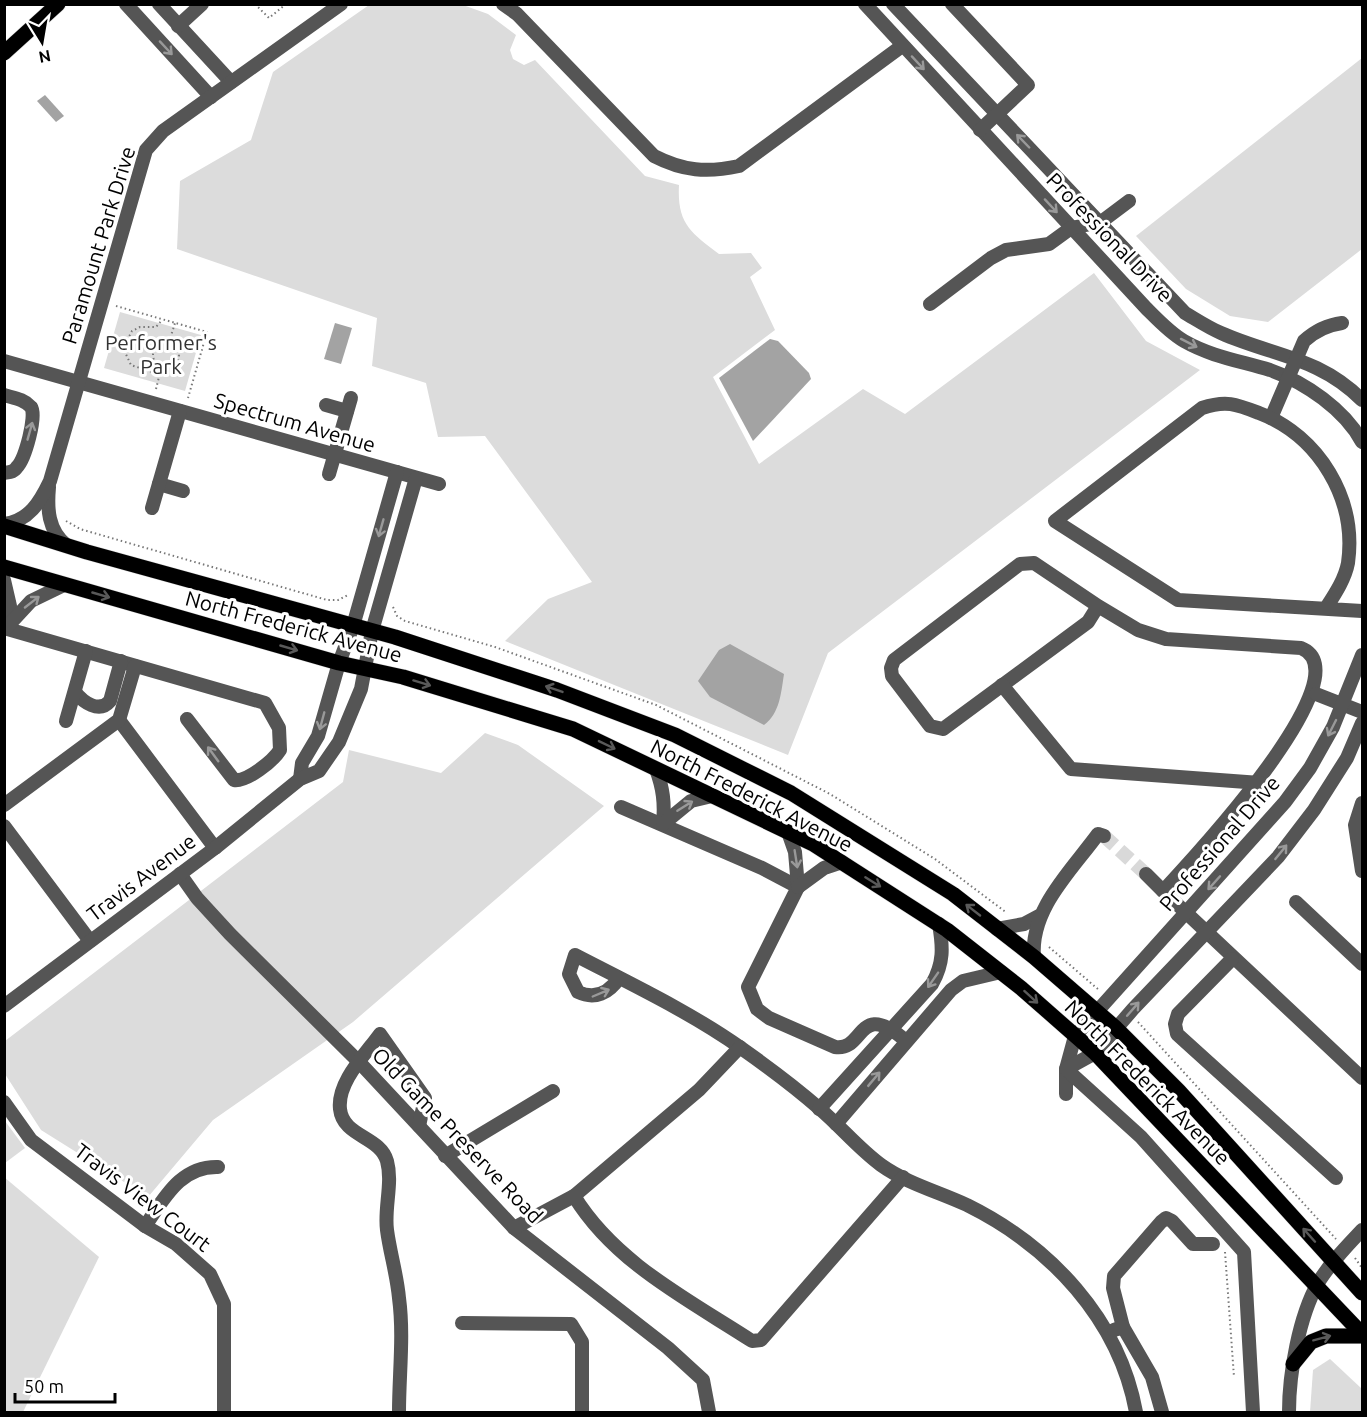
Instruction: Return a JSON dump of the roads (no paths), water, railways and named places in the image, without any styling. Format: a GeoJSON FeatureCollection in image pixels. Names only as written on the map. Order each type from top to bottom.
{"type":"FeatureCollection","features":[{"type":"Feature","properties":{"kind":"main road"},"geometry":{"type":"LineString","coordinates":[[4,53],[58,4]]}},
{"type":"Feature","properties":{"kind":"main road","name":"North Frederick Avenue"},"geometry":{"type":"LineString","coordinates":[[4,525],[66,545],[372,631],[557,690],[675,735],[800,798],[953,894],[1034,957],[1096,1010],[1179,1091],[1362,1293]]}},
{"type":"Feature","properties":{"kind":"main road","name":"North Frederick Avenue"},"geometry":{"type":"LineString","coordinates":[[4,567],[339,663],[403,677],[573,729],[788,832],[842,862],[939,924],[1001,972],[1095,1053],[1317,1284],[1362,1335]]}},
{"type":"Feature","properties":{"kind":"main road"},"geometry":{"type":"LineString","coordinates":[[1293,1364],[1311,1342],[1326,1336],[1362,1335]]}},
{"type":"Feature","properties":{"kind":"street"},"geometry":{"type":"LineString","coordinates":[[126,4],[211,97]]}},
{"type":"Feature","properties":{"kind":"street"},"geometry":{"type":"LineString","coordinates":[[159,4],[231,82]]}},
{"type":"Feature","properties":{"kind":"street"},"geometry":{"type":"LineString","coordinates":[[178,26],[202,4]]}},
{"type":"Feature","properties":{"kind":"street","name":"Paramount Park Drive"},"geometry":{"type":"LineString","coordinates":[[4,525],[19,521],[31,512],[50,481],[146,150],[163,131],[341,4]]}},
{"type":"Feature","properties":{"kind":"street"},"geometry":{"type":"LineString","coordinates":[[503,4],[517,14],[654,156],[674,166],[690,170],[717,171],[739,166],[902,46]]}},
{"type":"Feature","properties":{"kind":"street","name":"Professional Drive"},"geometry":{"type":"LineString","coordinates":[[865,4],[1146,308],[1181,340],[1216,356],[1287,378],[1311,391],[1346,417],[1362,442]]}},
{"type":"Feature","properties":{"kind":"street","name":"Professional Drive"},"geometry":{"type":"LineString","coordinates":[[893,4],[1185,313],[1221,333],[1296,357],[1351,389],[1362,400]]}},
{"type":"Feature","properties":{"kind":"street"},"geometry":{"type":"LineString","coordinates":[[952,4],[1028,85],[980,130]]}},
{"type":"Feature","properties":{"kind":"street"},"geometry":{"type":"LineString","coordinates":[[930,304],[991,258],[1006,250],[1049,244],[1071,228],[1101,222],[1129,201]]}},
{"type":"Feature","properties":{"kind":"street"},"geometry":{"type":"LineString","coordinates":[[1271,418],[1304,341],[1314,332],[1342,323]]}},
{"type":"Feature","properties":{"kind":"street","name":"Spectrum Avenue"},"geometry":{"type":"LineString","coordinates":[[4,362],[439,484]]}},
{"type":"Feature","properties":{"kind":"street"},"geometry":{"type":"LineString","coordinates":[[4,395],[25,402],[32,409],[34,417],[20,463],[14,470],[4,473]]}},
{"type":"Feature","properties":{"kind":"street"},"geometry":{"type":"LineString","coordinates":[[1326,608],[1338,590],[1348,565],[1350,532],[1335,481],[1323,460],[1290,428],[1237,405],[1221,402],[1202,408],[1055,521],[1178,600],[1362,611]]}},
{"type":"Feature","properties":{"kind":"street"},"geometry":{"type":"LineString","coordinates":[[326,405],[349,405],[329,474]]}},
{"type":"Feature","properties":{"kind":"street"},"geometry":{"type":"LineString","coordinates":[[152,508],[180,411]]}},
{"type":"Feature","properties":{"kind":"street","name":"Spectrum Avenue"},"geometry":{"type":"LineString","coordinates":[[353,626],[397,472]]}},
{"type":"Feature","properties":{"kind":"street"},"geometry":{"type":"LineString","coordinates":[[372,631],[416,478]]}},
{"type":"Feature","properties":{"kind":"street","name":"Paramount Park Drive"},"geometry":{"type":"LineString","coordinates":[[50,481],[50,518],[55,534],[66,545]]}},
{"type":"Feature","properties":{"kind":"street"},"geometry":{"type":"LineString","coordinates":[[159,484],[183,491]]}},
{"type":"Feature","properties":{"kind":"street"},"geometry":{"type":"LineString","coordinates":[[1098,606],[1088,622],[943,729],[930,726],[897,684],[891,668],[894,660],[1020,564],[1034,563],[1138,630],[1166,639],[1301,648],[1310,651],[1319,664],[1321,676],[1316,694],[1275,765],[1163,891]]}},
{"type":"Feature","properties":{"kind":"street"},"geometry":{"type":"LineString","coordinates":[[4,580],[10,606],[5,630]]}},
{"type":"Feature","properties":{"kind":"street"},"geometry":{"type":"LineString","coordinates":[[5,630],[31,601],[64,585]]}},
{"type":"Feature","properties":{"kind":"street"},"geometry":{"type":"LineString","coordinates":[[300,779],[302,763],[318,736],[339,663],[353,626]]}},
{"type":"Feature","properties":{"kind":"street"},"geometry":{"type":"LineString","coordinates":[[5,630],[86,651],[268,705],[281,734],[280,750],[275,757],[243,780],[231,778],[187,719]]}},
{"type":"Feature","properties":{"kind":"street","name":"Travis Avenue"},"geometry":{"type":"LineString","coordinates":[[4,1006],[215,848],[300,779],[320,771],[339,741],[354,709],[366,669],[372,631]]}},
{"type":"Feature","properties":{"kind":"street"},"geometry":{"type":"LineString","coordinates":[[66,721],[86,651]]}},
{"type":"Feature","properties":{"kind":"street","name":"Professional Drive"},"geometry":{"type":"LineString","coordinates":[[1075,1036],[1096,1010],[1187,914],[1285,802],[1310,768],[1333,727],[1362,655]]}},
{"type":"Feature","properties":{"kind":"street"},"geometry":{"type":"LineString","coordinates":[[75,692],[85,703],[99,707],[106,706],[110,701],[121,661]]}},
{"type":"Feature","properties":{"kind":"street"},"geometry":{"type":"LineString","coordinates":[[4,805],[119,720],[135,666]]}},
{"type":"Feature","properties":{"kind":"street"},"geometry":{"type":"LineString","coordinates":[[1002,685],[1071,769],[1260,783]]}},
{"type":"Feature","properties":{"kind":"street"},"geometry":{"type":"LineString","coordinates":[[1316,694],[1362,711]]}},
{"type":"Feature","properties":{"kind":"street"},"geometry":{"type":"LineString","coordinates":[[119,720],[215,848]]}},
{"type":"Feature","properties":{"kind":"street"},"geometry":{"type":"LineString","coordinates":[[1066,1069],[1095,1053],[1278,857],[1314,810],[1347,758],[1362,723]]}},
{"type":"Feature","properties":{"kind":"street"},"geometry":{"type":"LineString","coordinates":[[656,769],[662,785],[665,804],[663,824]]}},
{"type":"Feature","properties":{"kind":"street"},"geometry":{"type":"LineString","coordinates":[[663,824],[690,802],[712,796]]}},
{"type":"Feature","properties":{"kind":"street"},"geometry":{"type":"LineString","coordinates":[[1362,803],[1355,825],[1362,871]]}},
{"type":"Feature","properties":{"kind":"street"},"geometry":{"type":"LineString","coordinates":[[621,807],[762,868],[798,887]]}},
{"type":"Feature","properties":{"kind":"street"},"geometry":{"type":"LineString","coordinates":[[4,826],[90,941]]}},
{"type":"Feature","properties":{"kind":"street"},"geometry":{"type":"LineString","coordinates":[[788,832],[795,852],[798,887]]}},
{"type":"Feature","properties":{"kind":"street"},"geometry":{"type":"LineString","coordinates":[[1034,957],[1033,942],[1039,916],[1098,834],[1104,836]]}},
{"type":"Feature","properties":{"kind":"street"},"geometry":{"type":"LineString","coordinates":[[842,862],[824,868],[798,887],[748,987],[757,1009],[769,1018],[841,1048],[864,1028],[876,1024],[890,1028],[906,1041]]}},
{"type":"Feature","properties":{"kind":"street","name":"Old Game Preserve Road"},"geometry":{"type":"LineString","coordinates":[[180,874],[197,898],[230,934],[360,1063],[514,1228],[668,1348],[703,1380],[709,1413]]}},
{"type":"Feature","properties":{"kind":"street"},"geometry":{"type":"LineString","coordinates":[[1146,874],[1232,959],[1362,1078]]}},
{"type":"Feature","properties":{"kind":"street"},"geometry":{"type":"LineString","coordinates":[[1296,902],[1362,964]]}},
{"type":"Feature","properties":{"kind":"street"},"geometry":{"type":"LineString","coordinates":[[997,929],[1024,924],[1039,916]]}},
{"type":"Feature","properties":{"kind":"street"},"geometry":{"type":"LineString","coordinates":[[819,1108],[932,984],[941,969],[943,947],[939,924]]}},
{"type":"Feature","properties":{"kind":"street"},"geometry":{"type":"LineString","coordinates":[[619,978],[614,987],[599,996],[592,997],[578,992],[568,974],[575,955],[619,978],[740,1047],[819,1108],[871,1157],[903,1177],[966,1205],[1022,1237],[1047,1256],[1068,1279],[1107,1333],[1128,1379],[1136,1413]]}},
{"type":"Feature","properties":{"kind":"street"},"geometry":{"type":"LineString","coordinates":[[1232,959],[1178,1014],[1175,1024],[1177,1034],[1336,1178]]}},
{"type":"Feature","properties":{"kind":"street"},"geometry":{"type":"LineString","coordinates":[[836,1124],[957,985],[963,981],[1001,972]]}},
{"type":"Feature","properties":{"kind":"street"},"geometry":{"type":"LineString","coordinates":[[399,1413],[400,1299],[387,1228],[389,1169],[380,1148],[351,1129],[343,1121],[340,1109],[341,1093],[380,1034],[425,1098],[419,1126]]}},
{"type":"Feature","properties":{"kind":"street"},"geometry":{"type":"LineString","coordinates":[[1066,1094],[1066,1069],[1075,1036]]}},
{"type":"Feature","properties":{"kind":"street"},"geometry":{"type":"LineString","coordinates":[[514,1228],[574,1196],[699,1090],[740,1047]]}},
{"type":"Feature","properties":{"kind":"street"},"geometry":{"type":"LineString","coordinates":[[1066,1069],[1141,1137],[1244,1251],[1253,1413]]}},
{"type":"Feature","properties":{"kind":"street"},"geometry":{"type":"LineString","coordinates":[[445,1156],[553,1091]]}},
{"type":"Feature","properties":{"kind":"street","name":"Travis View Court"},"geometry":{"type":"LineString","coordinates":[[4,1102],[31,1140],[145,1226],[176,1244],[210,1274],[224,1304],[224,1413]]}},
{"type":"Feature","properties":{"kind":"street"},"geometry":{"type":"LineString","coordinates":[[145,1226],[177,1182],[196,1170],[218,1167]]}},
{"type":"Feature","properties":{"kind":"street"},"geometry":{"type":"LineString","coordinates":[[574,1196],[586,1215],[604,1234],[679,1297],[752,1341],[761,1340],[903,1177]]}},
{"type":"Feature","properties":{"kind":"street"},"geometry":{"type":"LineString","coordinates":[[1162,1413],[1152,1377],[1123,1327],[1113,1288],[1113,1276],[1166,1218],[1172,1221],[1193,1244],[1213,1244]]}},
{"type":"Feature","properties":{"kind":"street"},"geometry":{"type":"LineString","coordinates":[[1289,1413],[1293,1364],[1307,1311],[1317,1284],[1333,1261],[1362,1230]]}},
{"type":"Feature","properties":{"kind":"street"},"geometry":{"type":"LineString","coordinates":[[462,1323],[571,1324],[582,1342],[582,1413]]}},
{"type":"Feature","properties":{"kind":"street"},"geometry":{"type":"LineString","coordinates":[[1107,1333],[1123,1327]]}},
{"type":"Feature","properties":{"kind":"tunnel"},"geometry":{"type":"LineString","coordinates":[[1104,836],[1146,874]]}},
{"type":"Feature","properties":{"kind":"park label","name":"Performer's Park"},"geometry":{"type":"Point","coordinates":[161,354]}}]}
